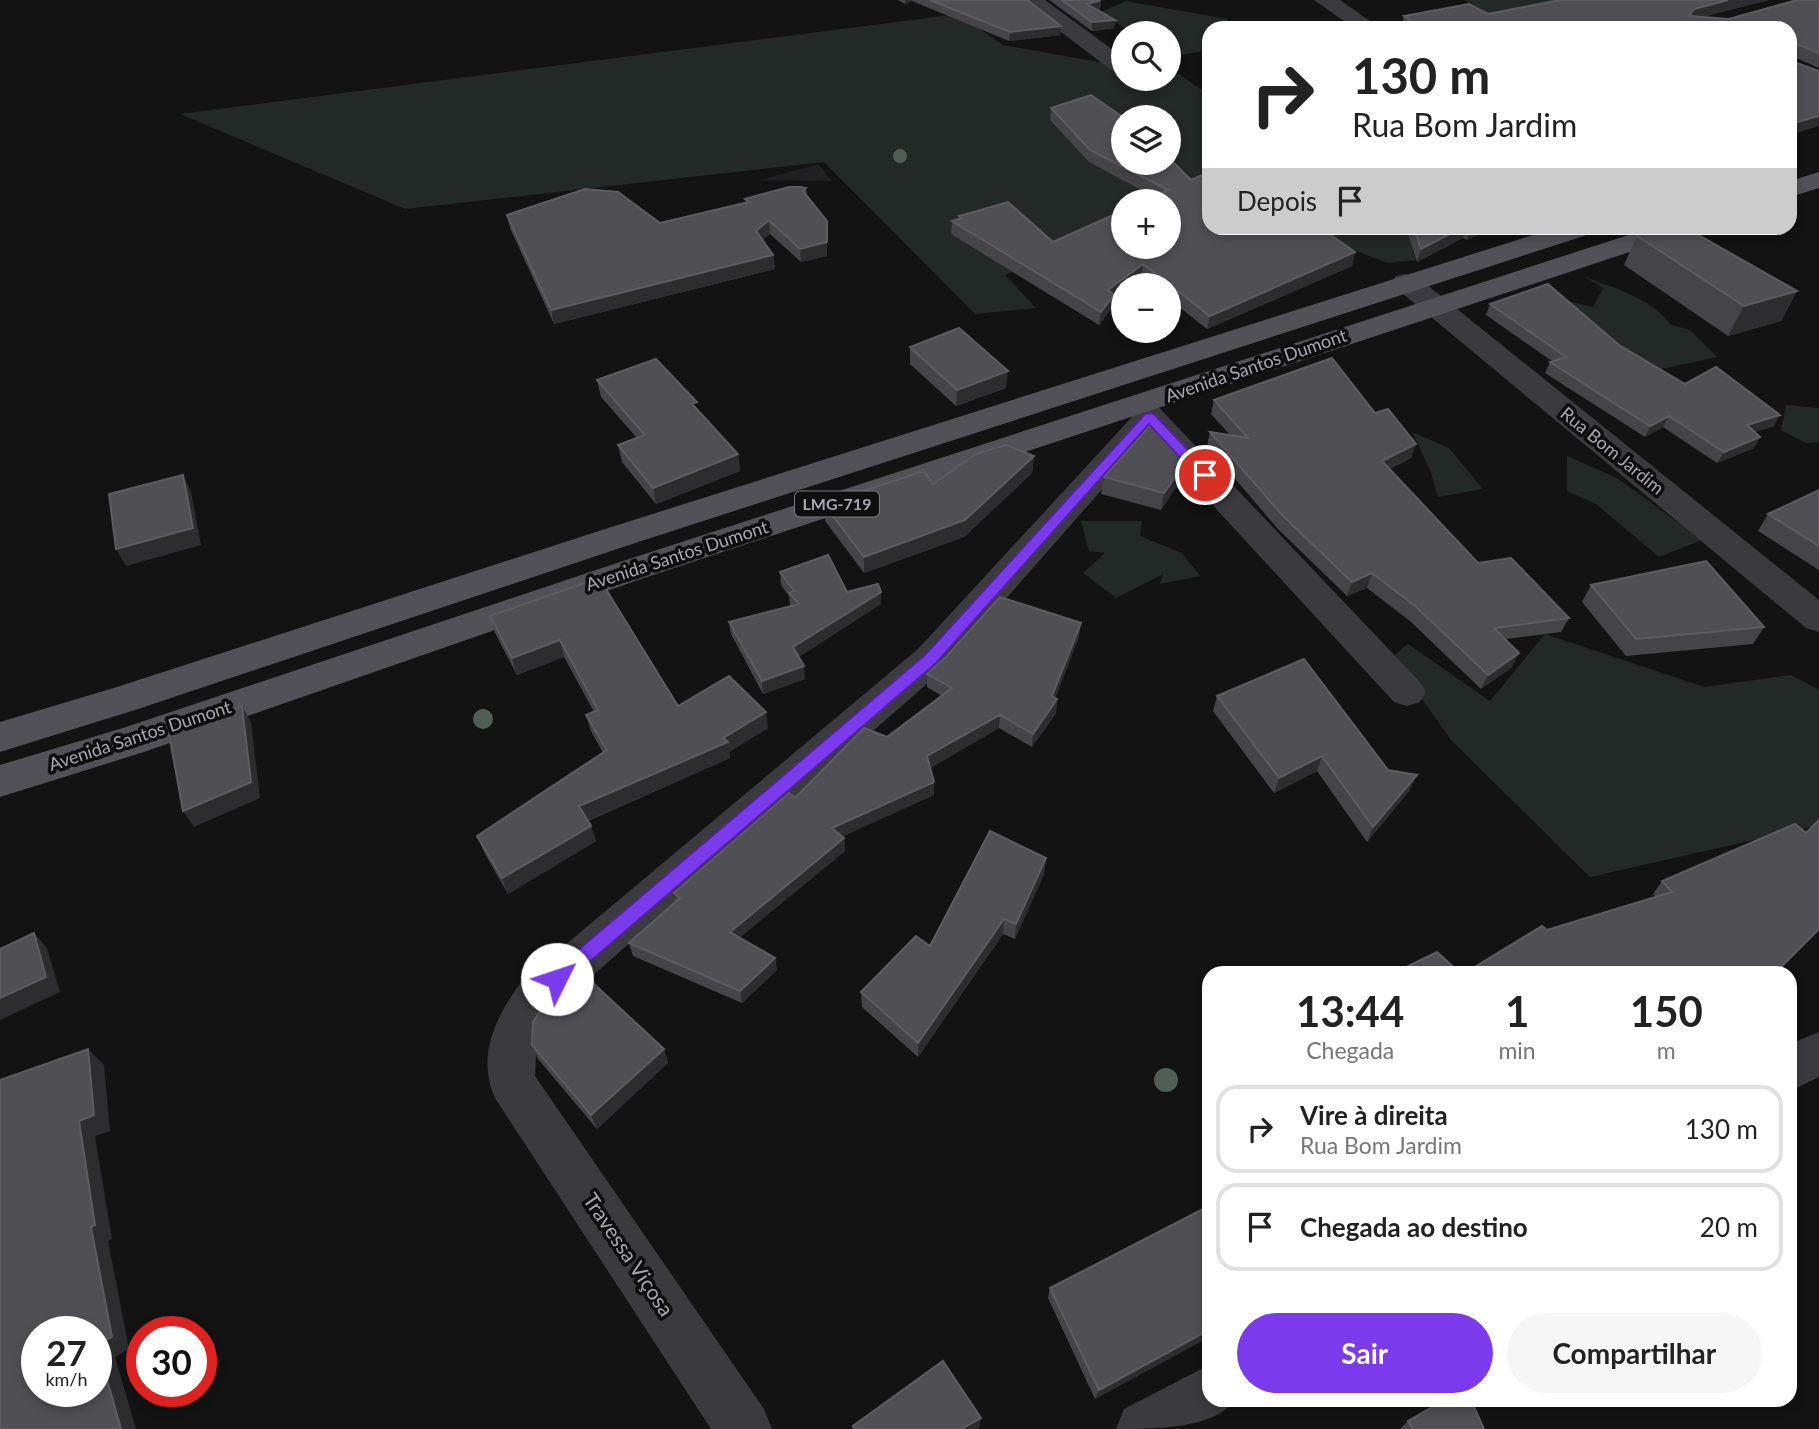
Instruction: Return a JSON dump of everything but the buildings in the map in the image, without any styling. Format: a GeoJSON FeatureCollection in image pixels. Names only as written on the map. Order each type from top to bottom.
{"type":"FeatureCollection","features":[{"type":"Feature","properties":{"kind":"main road"},"geometry":{"type":"LineString","coordinates":[[1797,188],[1819,180]]}},
{"type":"Feature","properties":{"kind":"main road","name":"Avenida Santos Dumont"},"geometry":{"type":"LineString","coordinates":[[0,737],[138,695],[614,538],[1558,235]]}},
{"type":"Feature","properties":{"kind":"main road","name":"Avenida Santos Dumont"},"geometry":{"type":"LineString","coordinates":[[0,781],[130,741],[632,570],[1144,411],[1433,306],[1653,235]]}},
{"type":"Feature","properties":{"kind":"street"},"geometry":{"type":"LineString","coordinates":[[1325,0],[1358,21]]}},
{"type":"Feature","properties":{"kind":"street"},"geometry":{"type":"LineString","coordinates":[[1039,1],[1111,58]]}},
{"type":"Feature","properties":{"kind":"street","name":"Rua Bom Jardim"},"geometry":{"type":"LineString","coordinates":[[1406,282],[1819,619]]}},
{"type":"Feature","properties":{"kind":"street"},"geometry":{"type":"LineString","coordinates":[[1144,411],[1407,692]]}},
{"type":"Feature","properties":{"kind":"street","name":"Travessa Viçosa"},"geometry":{"type":"LineString","coordinates":[[744,1429],[512,1082],[509,1050],[518,1024],[537,996],[930,659],[1144,411]]}},
{"type":"Feature","properties":{"kind":"street"},"geometry":{"type":"LineString","coordinates":[[1797,1065],[1819,1053]]}},
{"type":"Feature","properties":{"kind":"street"},"geometry":{"type":"LineString","coordinates":[[1144,1429],[1202,1397]]}},
{"type":"Feature","properties":{"kind":"shaded area"},"geometry":{"type":"Polygon","coordinates":[[[1464,0],[1637,0],[1542,21],[1509,21],[1456,13],[1470,3],[1464,0]]]}},
{"type":"Feature","properties":{"kind":"shaded area"},"geometry":{"type":"Polygon","coordinates":[[[1126,1],[1228,21],[1202,21],[1202,51],[1181,55],[1181,21],[1112,21],[1098,13],[1126,1]]]}},
{"type":"Feature","properties":{"kind":"shaded area"},"geometry":{"type":"Polygon","coordinates":[[[958,14],[1003,45],[1111,62],[1111,91],[1181,91],[1181,75],[1202,90],[1202,185],[1181,195],[1181,189],[1111,189],[1111,247],[1067,249],[1005,275],[1036,308],[975,314],[824,162],[405,209],[180,114],[958,14]]]}},
{"type":"Feature","properties":{"kind":"shaded area"},"geometry":{"type":"Polygon","coordinates":[[[818,164],[832,181],[760,180],[818,164]]]}},
{"type":"Feature","properties":{"kind":"shaded area"},"geometry":{"type":"Polygon","coordinates":[[[1317,235],[1408,235],[1416,260],[1387,263],[1317,235]]]}},
{"type":"Feature","properties":{"kind":"shaded area"},"geometry":{"type":"Polygon","coordinates":[[[1585,277],[1644,301],[1671,325],[1690,330],[1717,357],[1652,371],[1562,300],[1593,307],[1603,288],[1585,277]]]}},
{"type":"Feature","properties":{"kind":"shaded area"},"geometry":{"type":"Polygon","coordinates":[[[1786,405],[1819,408],[1819,442],[1806,443],[1781,430],[1786,405]]]}},
{"type":"Feature","properties":{"kind":"shaded area"},"geometry":{"type":"Polygon","coordinates":[[[1412,432],[1449,448],[1483,489],[1438,497],[1430,470],[1412,432]]]}},
{"type":"Feature","properties":{"kind":"shaded area"},"geometry":{"type":"Polygon","coordinates":[[[1567,456],[1617,478],[1702,540],[1659,557],[1596,504],[1567,491],[1567,456]]]}},
{"type":"Feature","properties":{"kind":"shaded area"},"geometry":{"type":"Polygon","coordinates":[[[1081,521],[1142,521],[1140,536],[1182,553],[1200,576],[1160,584],[1163,574],[1116,598],[1083,573],[1105,553],[1089,551],[1081,521]]]}},
{"type":"Feature","properties":{"kind":"shaded area"},"geometry":{"type":"Polygon","coordinates":[[[1545,634],[1704,687],[1791,675],[1819,690],[1819,823],[1816,826],[1590,877],[1451,740],[1392,657],[1408,644],[1490,701],[1545,634]]]}},
{"type":"Feature","properties":{"kind":"route"},"geometry":{"type":"LineString","coordinates":[[557,979],[930,659],[1149,416],[1205,475]]}}]}
